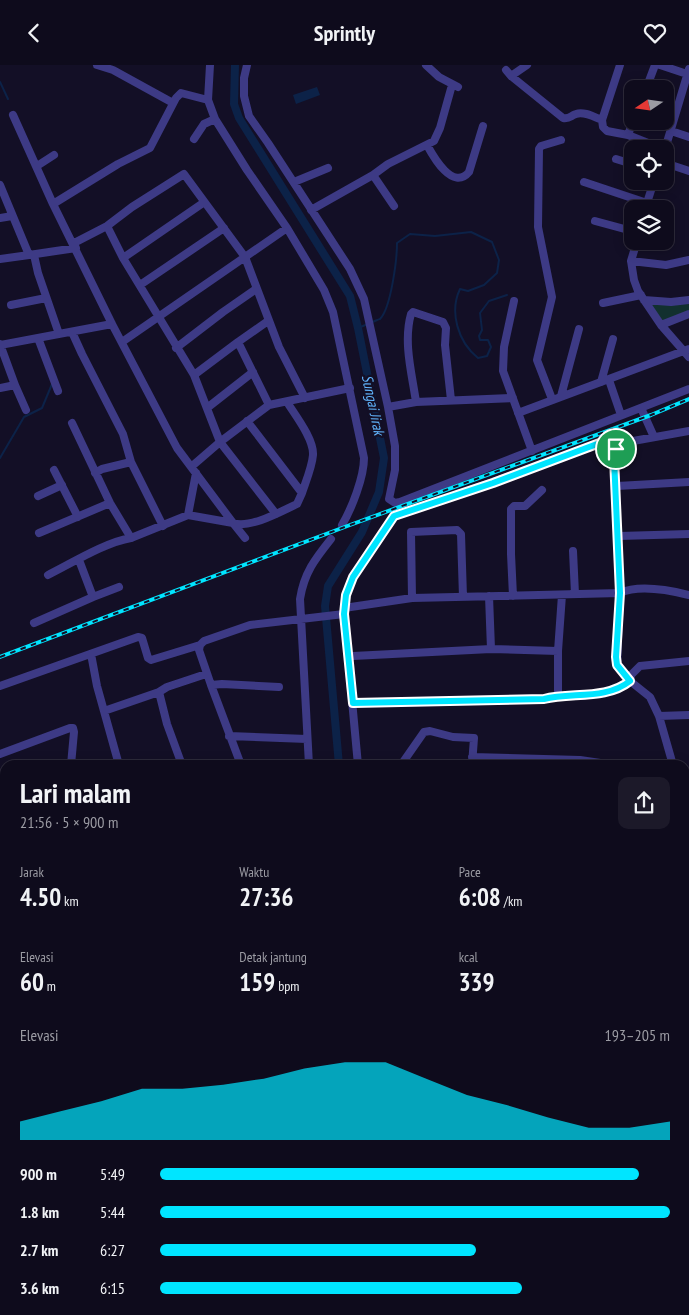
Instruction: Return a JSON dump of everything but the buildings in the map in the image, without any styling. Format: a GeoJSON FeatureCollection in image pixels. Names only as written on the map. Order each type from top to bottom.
{"type":"FeatureCollection","features":[{"type":"Feature","properties":{"kind":"street"},"geometry":{"type":"LineString","coordinates":[[97,65],[113,70],[173,103]]}},
{"type":"Feature","properties":{"kind":"street"},"geometry":{"type":"LineString","coordinates":[[210,65],[208,100],[215,119],[247,171],[287,228],[324,291],[333,312],[363,450],[364,465],[348,514],[342,525]]}},
{"type":"Feature","properties":{"kind":"street"},"geometry":{"type":"LineString","coordinates":[[247,65],[244,78],[244,96],[249,117],[294,182],[350,269],[364,299],[388,407],[395,453],[389,499],[396,503],[689,389]]}},
{"type":"Feature","properties":{"kind":"street"},"geometry":{"type":"LineString","coordinates":[[311,210],[373,175],[388,164],[434,141],[438,135],[455,86],[439,77],[426,65]]}},
{"type":"Feature","properties":{"kind":"street"},"geometry":{"type":"LineString","coordinates":[[527,65],[509,73],[564,118],[570,118],[582,113],[602,120]]}},
{"type":"Feature","properties":{"kind":"street"},"geometry":{"type":"LineString","coordinates":[[620,65],[602,120],[603,127],[607,131],[628,135],[641,140]]}},
{"type":"Feature","properties":{"kind":"street"},"geometry":{"type":"LineString","coordinates":[[649,80],[655,65]]}},
{"type":"Feature","properties":{"kind":"street"},"geometry":{"type":"LineString","coordinates":[[660,65],[688,72],[668,140]]}},
{"type":"Feature","properties":{"kind":"street"},"geometry":{"type":"LineString","coordinates":[[53,204],[118,164],[150,148],[173,103],[182,93],[208,100]]}},
{"type":"Feature","properties":{"kind":"street"},"geometry":{"type":"LineString","coordinates":[[680,101],[689,103]]}},
{"type":"Feature","properties":{"kind":"street"},"geometry":{"type":"LineString","coordinates":[[13,115],[53,204],[112,324],[177,448],[246,538]]}},
{"type":"Feature","properties":{"kind":"street"},"geometry":{"type":"LineString","coordinates":[[194,139],[204,124],[215,119]]}},
{"type":"Feature","properties":{"kind":"street"},"geometry":{"type":"LineString","coordinates":[[427,145],[439,164],[453,177],[459,179],[465,177],[469,172],[483,126]]}},
{"type":"Feature","properties":{"kind":"street"},"geometry":{"type":"LineString","coordinates":[[628,135],[630,130]]}},
{"type":"Feature","properties":{"kind":"street"},"geometry":{"type":"LineString","coordinates":[[671,131],[689,137]]}},
{"type":"Feature","properties":{"kind":"street"},"geometry":{"type":"LineString","coordinates":[[552,399],[537,360],[552,297],[538,227],[539,149],[541,146],[561,140]]}},
{"type":"Feature","properties":{"kind":"street"},"geometry":{"type":"LineString","coordinates":[[37,166],[54,155]]}},
{"type":"Feature","properties":{"kind":"street"},"geometry":{"type":"LineString","coordinates":[[616,159],[624,162]]}},
{"type":"Feature","properties":{"kind":"street"},"geometry":{"type":"LineString","coordinates":[[674,166],[689,171]]}},
{"type":"Feature","properties":{"kind":"street"},"geometry":{"type":"LineString","coordinates":[[294,182],[328,169]]}},
{"type":"Feature","properties":{"kind":"street"},"geometry":{"type":"LineString","coordinates":[[0,259],[32,255],[75,246],[184,173],[244,257],[279,347],[305,398]]}},
{"type":"Feature","properties":{"kind":"street"},"geometry":{"type":"LineString","coordinates":[[373,175],[394,206]]}},
{"type":"Feature","properties":{"kind":"street"},"geometry":{"type":"LineString","coordinates":[[584,182],[630,200]]}},
{"type":"Feature","properties":{"kind":"street"},"geometry":{"type":"LineString","coordinates":[[0,185],[12,216],[32,255],[59,334]]}},
{"type":"Feature","properties":{"kind":"street"},"geometry":{"type":"LineString","coordinates":[[124,258],[204,203]]}},
{"type":"Feature","properties":{"kind":"street"},"geometry":{"type":"LineString","coordinates":[[0,218],[12,216]]}},
{"type":"Feature","properties":{"kind":"street"},"geometry":{"type":"LineString","coordinates":[[596,221],[624,229]]}},
{"type":"Feature","properties":{"kind":"street"},"geometry":{"type":"LineString","coordinates":[[107,226],[176,348],[194,375],[220,442],[276,514]]}},
{"type":"Feature","properties":{"kind":"street"},"geometry":{"type":"LineString","coordinates":[[140,285],[224,228]]}},
{"type":"Feature","properties":{"kind":"street"},"geometry":{"type":"LineString","coordinates":[[122,342],[287,228]]}},
{"type":"Feature","properties":{"kind":"street"},"geometry":{"type":"LineString","coordinates":[[518,413],[552,399],[688,352],[661,325],[634,280],[632,261],[635,250]]}},
{"type":"Feature","properties":{"kind":"street"},"geometry":{"type":"LineString","coordinates":[[632,261],[666,265],[689,260]]}},
{"type":"Feature","properties":{"kind":"street"},"geometry":{"type":"LineString","coordinates":[[176,348],[222,312],[256,289]]}},
{"type":"Feature","properties":{"kind":"street"},"geometry":{"type":"LineString","coordinates":[[603,303],[643,297],[671,302],[689,300]]}},
{"type":"Feature","properties":{"kind":"street"},"geometry":{"type":"LineString","coordinates":[[11,305],[46,298]]}},
{"type":"Feature","properties":{"kind":"street"},"geometry":{"type":"LineString","coordinates":[[514,301],[504,347],[503,363],[505,378],[532,451]]}},
{"type":"Feature","properties":{"kind":"street"},"geometry":{"type":"LineString","coordinates":[[416,402],[408,343],[409,322],[411,314],[414,312],[443,322],[446,325],[445,345],[451,401]]}},
{"type":"Feature","properties":{"kind":"street"},"geometry":{"type":"LineString","coordinates":[[661,325],[689,314]]}},
{"type":"Feature","properties":{"kind":"street"},"geometry":{"type":"LineString","coordinates":[[194,375],[238,341],[268,321]]}},
{"type":"Feature","properties":{"kind":"street"},"geometry":{"type":"LineString","coordinates":[[26,410],[0,345],[112,324]]}},
{"type":"Feature","properties":{"kind":"street"},"geometry":{"type":"LineString","coordinates":[[561,396],[579,329]]}},
{"type":"Feature","properties":{"kind":"street"},"geometry":{"type":"LineString","coordinates":[[72,332],[123,434],[131,462],[164,526]]}},
{"type":"Feature","properties":{"kind":"street"},"geometry":{"type":"LineString","coordinates":[[38,338],[56,386]]}},
{"type":"Feature","properties":{"kind":"street"},"geometry":{"type":"LineString","coordinates":[[613,339],[605,381],[621,415]]}},
{"type":"Feature","properties":{"kind":"street"},"geometry":{"type":"LineString","coordinates":[[238,341],[269,405]]}},
{"type":"Feature","properties":{"kind":"street"},"geometry":{"type":"LineString","coordinates":[[207,407],[253,371]]}},
{"type":"Feature","properties":{"kind":"street"},"geometry":{"type":"LineString","coordinates":[[0,388],[15,385]]}},
{"type":"Feature","properties":{"kind":"street"},"geometry":{"type":"LineString","coordinates":[[188,515],[193,470],[220,442],[247,421],[269,405],[350,389]]}},
{"type":"Feature","properties":{"kind":"street"},"geometry":{"type":"LineString","coordinates":[[388,407],[416,402],[513,397]]}},
{"type":"Feature","properties":{"kind":"street"},"geometry":{"type":"LineString","coordinates":[[48,575],[123,540],[164,526],[188,515],[239,525],[276,514],[297,504],[312,462],[313,451],[308,437],[287,402]]}},
{"type":"Feature","properties":{"kind":"street"},"geometry":{"type":"LineString","coordinates":[[642,408],[654,437]]}},
{"type":"Feature","properties":{"kind":"street"},"geometry":{"type":"LineString","coordinates":[[247,421],[302,493]]}},
{"type":"Feature","properties":{"kind":"street"},"geometry":{"type":"LineString","coordinates":[[72,423],[110,503],[131,538]]}},
{"type":"Feature","properties":{"kind":"street"},"geometry":{"type":"LineString","coordinates":[[358,760],[342,612],[353,577],[394,516],[493,483],[605,441],[611,440],[622,443],[689,431]]}},
{"type":"Feature","properties":{"kind":"street"},"geometry":{"type":"LineString","coordinates":[[622,443],[616,449],[614,458],[617,486],[620,593],[617,665],[630,681],[650,697],[659,716],[673,760]]}},
{"type":"Feature","properties":{"kind":"street"},"geometry":{"type":"LineString","coordinates":[[95,473],[102,469],[131,462]]}},
{"type":"Feature","properties":{"kind":"street"},"geometry":{"type":"LineString","coordinates":[[54,470],[78,517]]}},
{"type":"Feature","properties":{"kind":"street"},"geometry":{"type":"LineString","coordinates":[[617,486],[689,482]]}},
{"type":"Feature","properties":{"kind":"street"},"geometry":{"type":"LineString","coordinates":[[38,495],[62,485]]}},
{"type":"Feature","properties":{"kind":"street"},"geometry":{"type":"LineString","coordinates":[[513,596],[511,554],[512,509],[514,506],[526,505],[542,490]]}},
{"type":"Feature","properties":{"kind":"street"},"geometry":{"type":"LineString","coordinates":[[39,533],[110,503]]}},
{"type":"Feature","properties":{"kind":"street"},"geometry":{"type":"LineString","coordinates":[[412,598],[411,532],[457,530],[461,534],[463,597]]}},
{"type":"Feature","properties":{"kind":"street"},"geometry":{"type":"LineString","coordinates":[[618,536],[689,534]]}},
{"type":"Feature","properties":{"kind":"street"},"geometry":{"type":"LineString","coordinates":[[309,760],[303,619],[300,599],[302,585],[311,565],[331,539]]}},
{"type":"Feature","properties":{"kind":"street"},"geometry":{"type":"LineString","coordinates":[[572,551],[575,594]]}},
{"type":"Feature","properties":{"kind":"street"},"geometry":{"type":"LineString","coordinates":[[79,560],[93,597]]}},
{"type":"Feature","properties":{"kind":"street"},"geometry":{"type":"LineString","coordinates":[[34,623],[119,587]]}},
{"type":"Feature","properties":{"kind":"street"},"geometry":{"type":"LineString","coordinates":[[0,686],[140,637],[148,658],[151,660],[200,645],[215,636],[246,625],[303,619],[412,598],[620,593],[628,589],[668,589],[689,595]]}},
{"type":"Feature","properties":{"kind":"street"},"geometry":{"type":"LineString","coordinates":[[558,696],[558,651],[562,595]]}},
{"type":"Feature","properties":{"kind":"street"},"geometry":{"type":"LineString","coordinates":[[489,597],[492,649]]}},
{"type":"Feature","properties":{"kind":"street"},"geometry":{"type":"LineString","coordinates":[[200,645],[199,650],[206,674],[238,760]]}},
{"type":"Feature","properties":{"kind":"street"},"geometry":{"type":"LineString","coordinates":[[353,656],[492,649],[558,651]]}},
{"type":"Feature","properties":{"kind":"street"},"geometry":{"type":"LineString","coordinates":[[91,654],[96,686],[119,760]]}},
{"type":"Feature","properties":{"kind":"street"},"geometry":{"type":"LineString","coordinates":[[353,703],[544,699],[608,692],[622,688],[630,681],[631,675],[640,667],[689,661]]}},
{"type":"Feature","properties":{"kind":"street"},"geometry":{"type":"LineString","coordinates":[[104,711],[206,674]]}},
{"type":"Feature","properties":{"kind":"street"},"geometry":{"type":"LineString","coordinates":[[211,685],[279,687]]}},
{"type":"Feature","properties":{"kind":"street"},"geometry":{"type":"LineString","coordinates":[[159,692],[167,724],[180,760]]}},
{"type":"Feature","properties":{"kind":"street"},"geometry":{"type":"LineString","coordinates":[[659,716],[689,715]]}},
{"type":"Feature","properties":{"kind":"street"},"geometry":{"type":"LineString","coordinates":[[0,754],[70,728],[74,730],[71,760]]}},
{"type":"Feature","properties":{"kind":"street"},"geometry":{"type":"LineString","coordinates":[[404,760],[424,732],[430,731],[453,737],[474,738],[472,760]]}},
{"type":"Feature","properties":{"kind":"street"},"geometry":{"type":"LineString","coordinates":[[229,735],[307,739]]}},
{"type":"Feature","properties":{"kind":"green space"},"geometry":{"type":"Polygon","coordinates":[[[649,301],[689,301],[689,312],[662,322],[649,301]]]}},
{"type":"Feature","properties":{"kind":"water"},"geometry":{"type":"Polygon","coordinates":[[[317,87],[320,95],[296,104],[293,95],[317,87]]]}},
{"type":"Feature","properties":{"kind":"waterway","name":"Sungai Jirak"},"geometry":{"type":"LineString","coordinates":[[235,65],[234,104],[239,118],[350,296],[384,458],[379,492],[362,532],[328,586],[325,606],[339,760]]}},
{"type":"Feature","properties":{"kind":"waterway"},"geometry":{"type":"LineString","coordinates":[[0,82],[8,99]]}},
{"type":"Feature","properties":{"kind":"waterway"},"geometry":{"type":"LineString","coordinates":[[372,322],[380,319],[387,305],[395,271],[397,243],[410,234],[435,236],[471,232],[492,242],[499,260],[497,273],[484,285],[468,291],[460,289],[455,307],[457,326],[465,344],[478,358],[487,356],[491,347],[488,340],[480,340],[479,336],[482,330],[480,313],[489,301],[507,295]]}},
{"type":"Feature","properties":{"kind":"waterway"},"geometry":{"type":"LineString","coordinates":[[358,328],[368,324]]}},
{"type":"Feature","properties":{"kind":"waterway"},"geometry":{"type":"LineString","coordinates":[[0,458],[24,417],[42,408],[52,384]]}},
{"type":"Feature","properties":{"kind":"railway"},"geometry":{"type":"LineString","coordinates":[[0,657],[350,525],[651,415],[689,399]]}},
{"type":"Feature","properties":{"kind":"route"},"geometry":{"type":"LineString","coordinates":[[611,440],[622,443],[616,449],[614,458],[617,486],[620,593],[616,657],[617,665],[630,681],[622,688],[600,694],[558,696],[544,699],[353,703],[347,655],[344,601],[353,577],[394,516],[493,483],[605,441],[611,440]]}}]}
